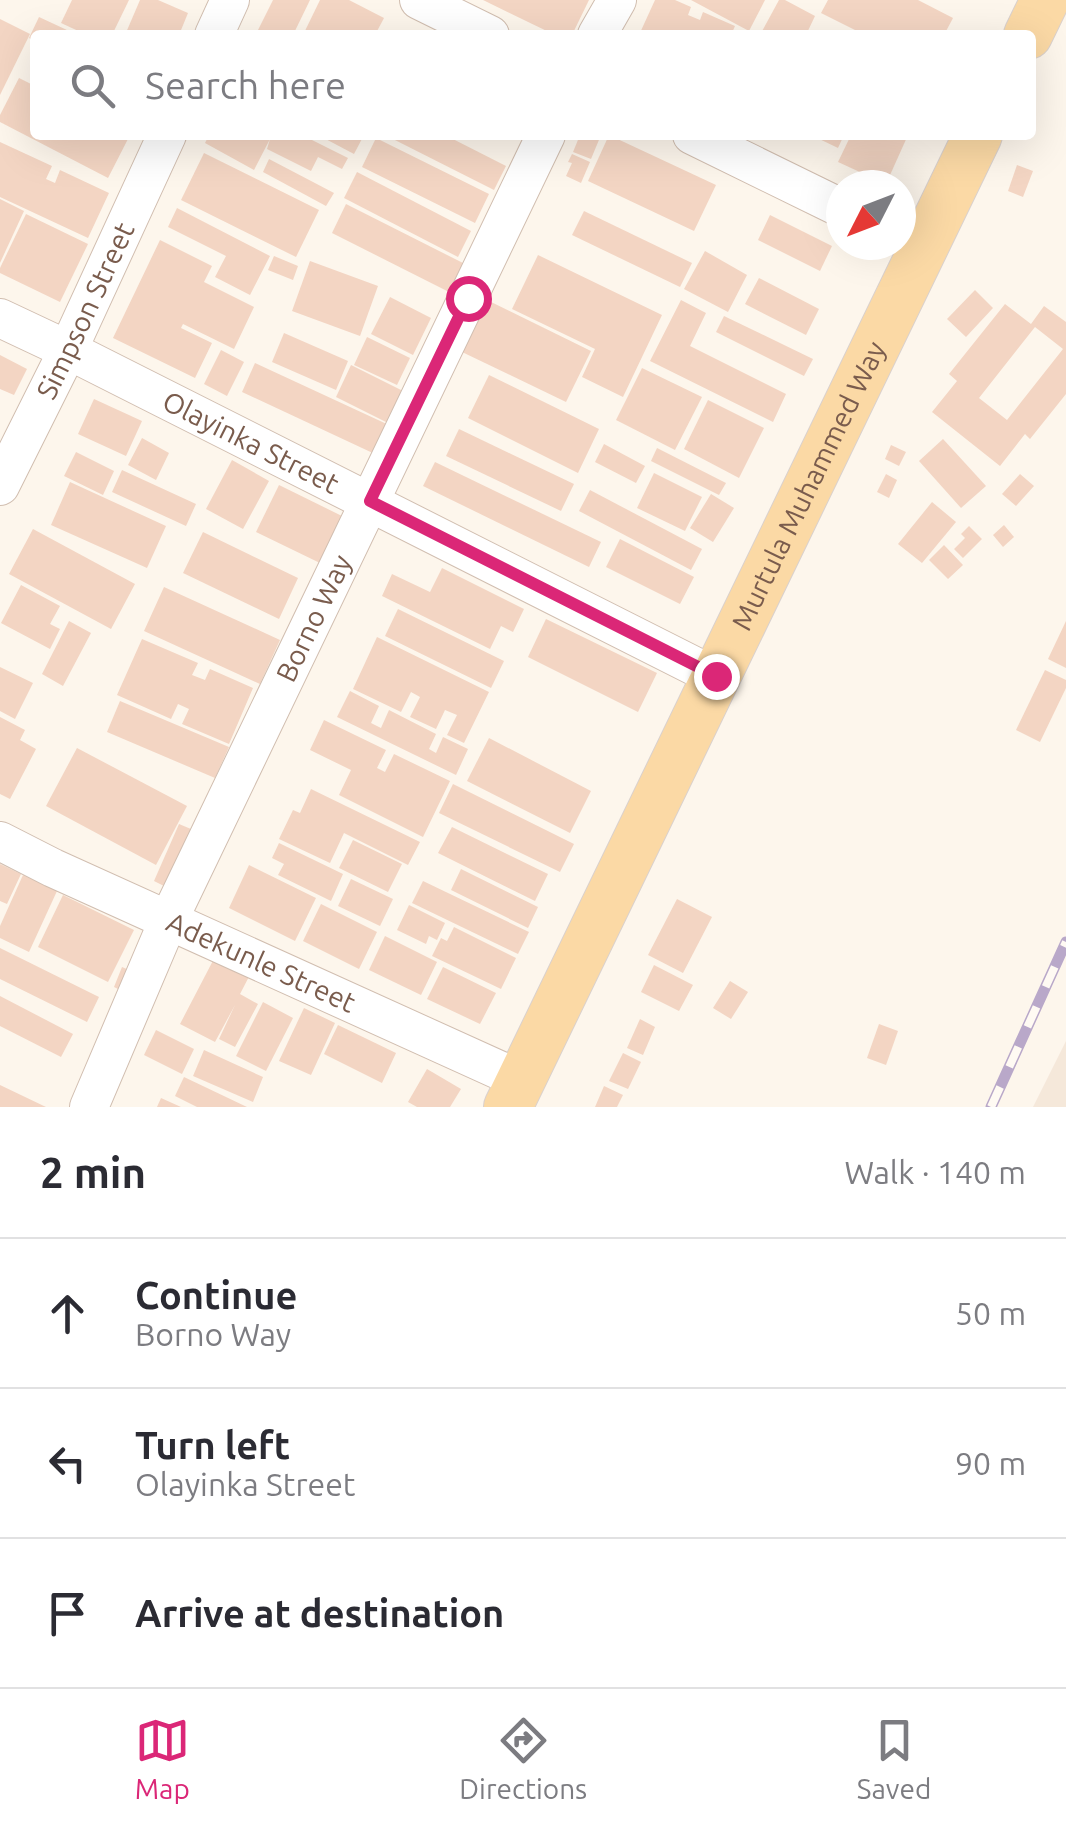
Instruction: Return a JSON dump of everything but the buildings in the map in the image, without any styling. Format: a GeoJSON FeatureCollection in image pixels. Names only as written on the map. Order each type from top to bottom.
{"type":"FeatureCollection","features":[{"type":"Feature","properties":{"kind":"main road"},"geometry":{"type":"LineString","coordinates":[[1030,30],[1045,0]]}},
{"type":"Feature","properties":{"kind":"main road","name":"Murtula Muhammed Way"},"geometry":{"type":"LineString","coordinates":[[916,235],[975,140]]}},
{"type":"Feature","properties":{"kind":"main road","name":"Murtula Muhammed Way"},"geometry":{"type":"LineString","coordinates":[[515,1094],[716,676],[903,260]]}},
{"type":"Feature","properties":{"kind":"street"},"geometry":{"type":"LineString","coordinates":[[216,30],[230,0]]}},
{"type":"Feature","properties":{"kind":"street"},"geometry":{"type":"LineString","coordinates":[[419,0],[480,30]]}},
{"type":"Feature","properties":{"kind":"street"},"geometry":{"type":"LineString","coordinates":[[600,30],[617,0]]}},
{"type":"Feature","properties":{"kind":"street","name":"Simpson Street"},"geometry":{"type":"LineString","coordinates":[[0,486],[165,140]]}},
{"type":"Feature","properties":{"kind":"street","name":"Borno Way"},"geometry":{"type":"LineString","coordinates":[[89,1107],[169,919],[544,140]]}},
{"type":"Feature","properties":{"kind":"street"},"geometry":{"type":"LineString","coordinates":[[702,140],[826,201]]}},
{"type":"Feature","properties":{"kind":"street","name":"Olayinka Street"},"geometry":{"type":"LineString","coordinates":[[0,318],[716,676]]}},
{"type":"Feature","properties":{"kind":"street","name":"Adekunle Street"},"geometry":{"type":"LineString","coordinates":[[0,841],[169,919],[515,1094]]}},
{"type":"Feature","properties":{"kind":"shaded area"},"geometry":{"type":"Polygon","coordinates":[[[1066,1041],[1066,1107],[1033,1107],[1066,1041]]]}},
{"type":"Feature","properties":{"kind":"railway"},"geometry":{"type":"LineString","coordinates":[[991,1107],[1066,942]]}},
{"type":"Feature","properties":{"kind":"route"},"geometry":{"type":"LineString","coordinates":[[468,298],[370,501],[716,676]]}}]}
